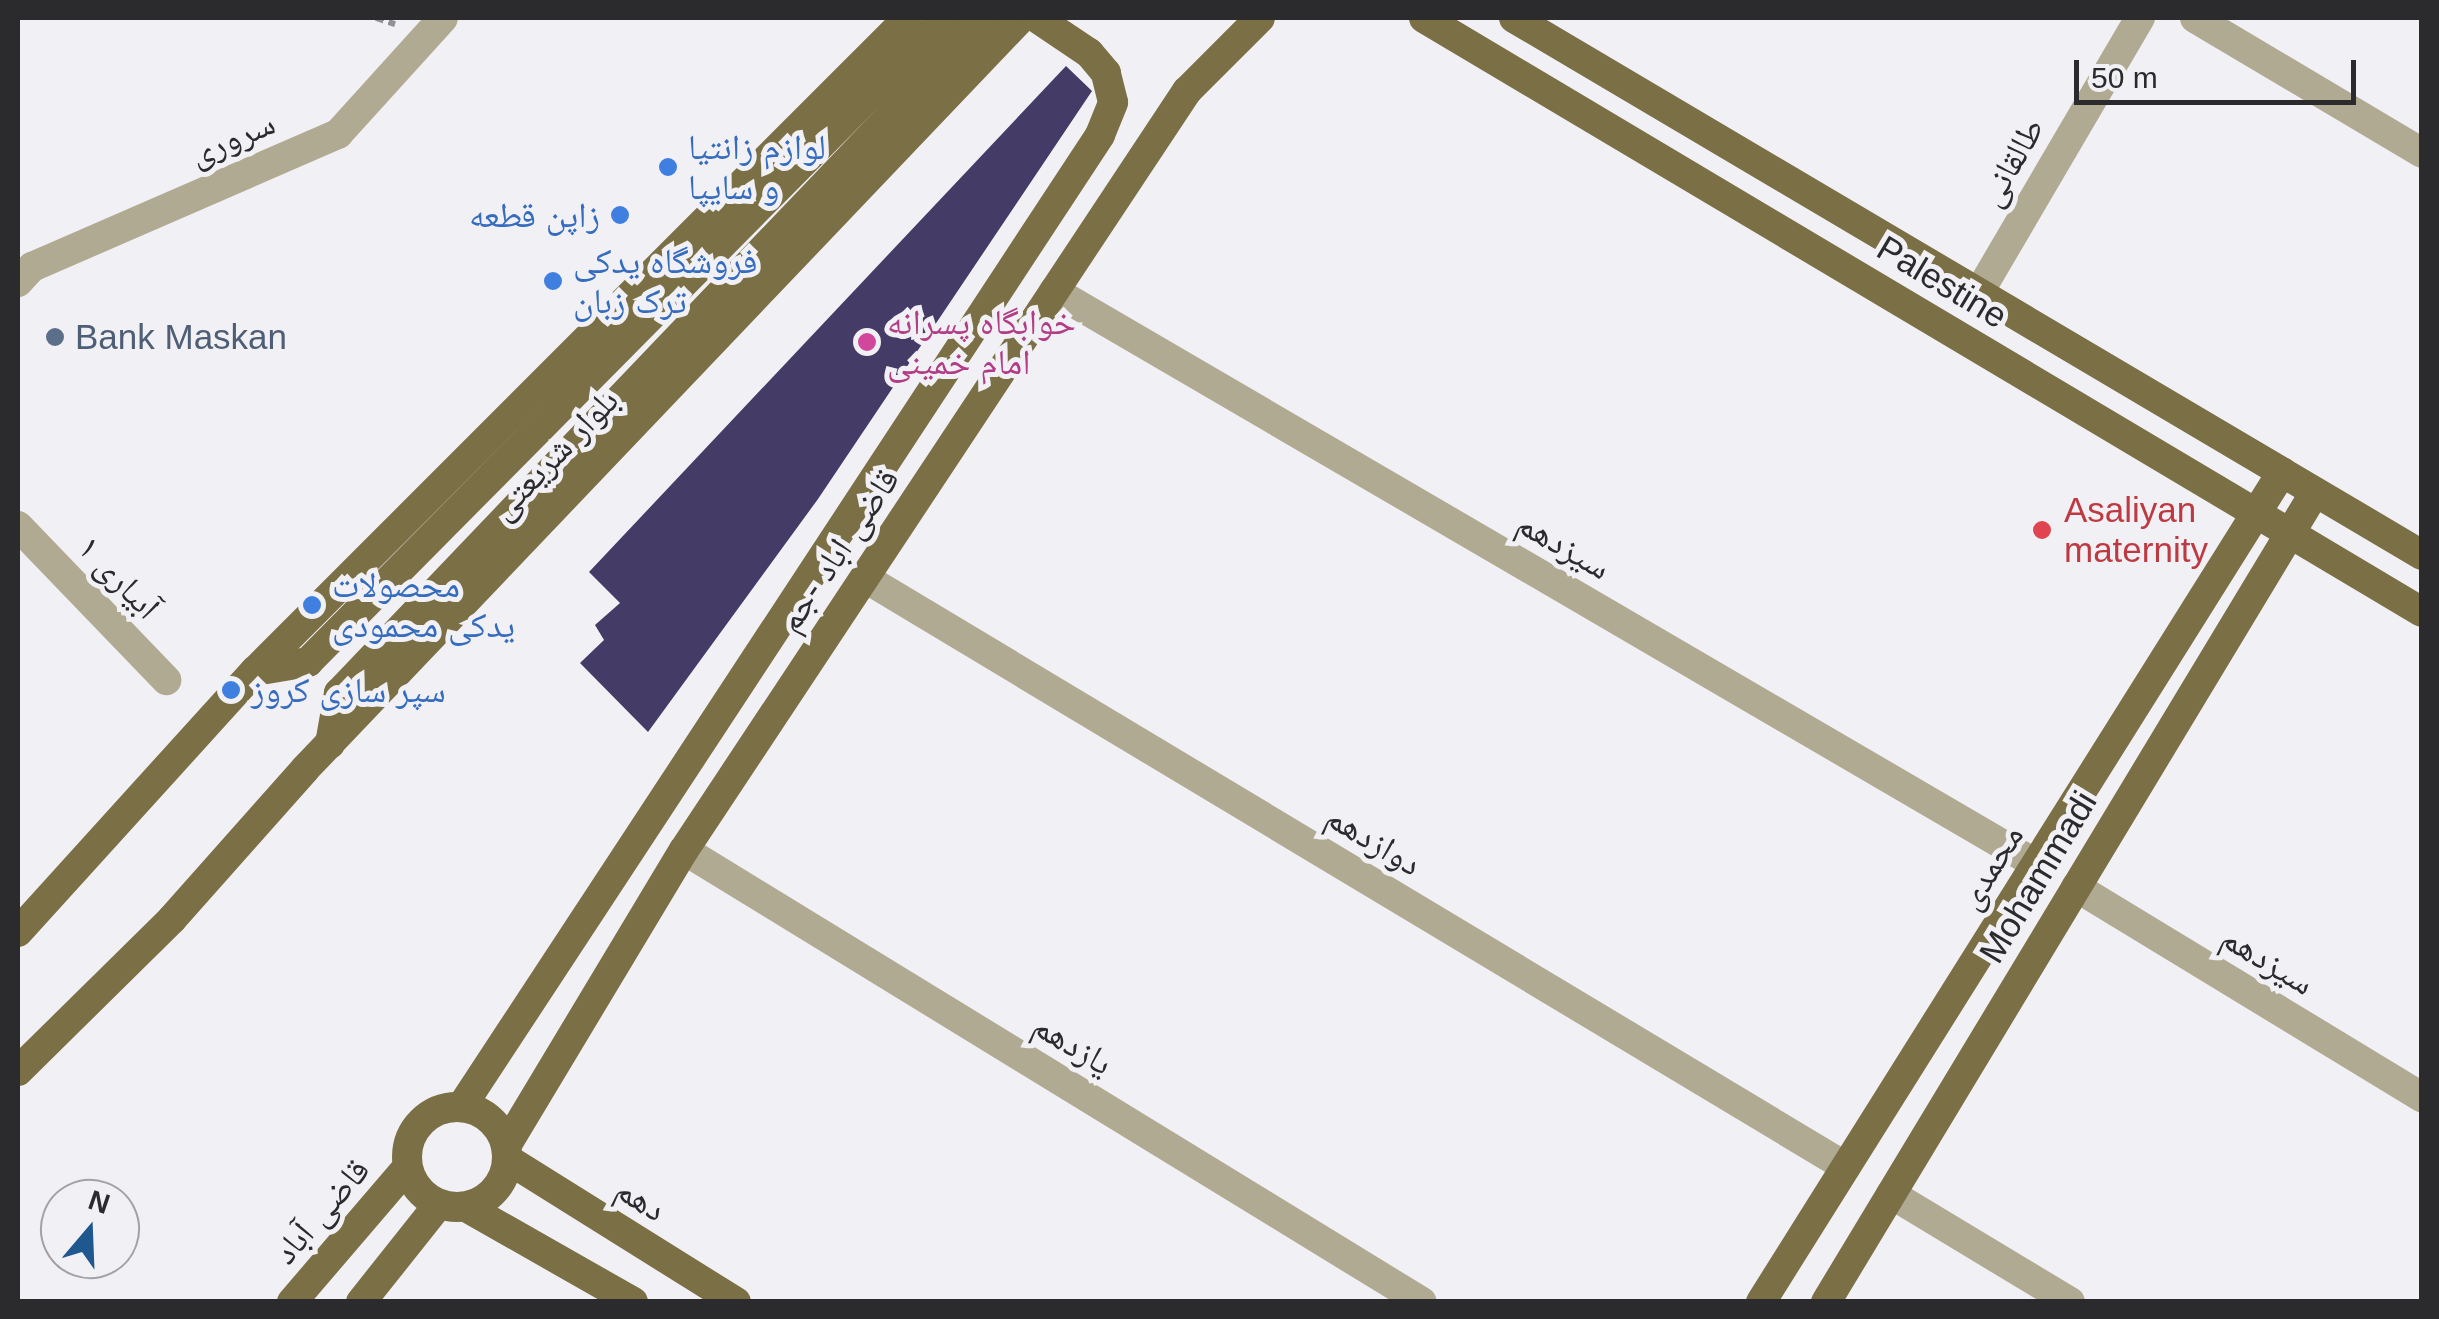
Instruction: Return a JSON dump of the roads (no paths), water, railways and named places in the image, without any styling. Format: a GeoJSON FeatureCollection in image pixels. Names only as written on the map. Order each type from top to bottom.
{"type":"FeatureCollection","features":[{"type":"Feature","properties":{"kind":"main road","name":"بلوار شریعتی"},"geometry":{"type":"LineString","coordinates":[[18,932],[255,671],[908,18]]}},
{"type":"Feature","properties":{"kind":"main road"},"geometry":{"type":"LineString","coordinates":[[255,671],[308,662],[946,18]]}},
{"type":"Feature","properties":{"kind":"main road"},"geometry":{"type":"LineString","coordinates":[[986,18],[988,52]]}},
{"type":"Feature","properties":{"kind":"main road"},"geometry":{"type":"LineString","coordinates":[[330,744],[339,693],[986,18]]}},
{"type":"Feature","properties":{"kind":"main road","name":"بلوار شریعتی"},"geometry":{"type":"LineString","coordinates":[[18,1072],[172,919],[330,744],[1021,18]]}},
{"type":"Feature","properties":{"kind":"main road","name":"قاضی اباد -جم"},"geometry":{"type":"LineString","coordinates":[[462,1106],[1100,134],[1113,102],[1106,74],[1089,53],[1038,18]]}},
{"type":"Feature","properties":{"kind":"main road","name":"قاضی اباد -جم"},"geometry":{"type":"LineString","coordinates":[[507,1153],[684,850],[864,578],[1187,92],[1260,18]]}},
{"type":"Feature","properties":{"kind":"main road","name":"Palestine"},"geometry":{"type":"LineString","coordinates":[[1424,18],[2422,612]]}},
{"type":"Feature","properties":{"kind":"main road","name":"Palestine"},"geometry":{"type":"LineString","coordinates":[[1514,18],[2422,555]]}},
{"type":"Feature","properties":{"kind":"main road"},"geometry":{"type":"LineString","coordinates":[[1874,285],[1896,245]]}},
{"type":"Feature","properties":{"kind":"main road","name":"محمدی"},"geometry":{"type":"LineString","coordinates":[[1761,1302],[2282,472]]}},
{"type":"Feature","properties":{"kind":"main road","name":"Mohammadi"},"geometry":{"type":"LineString","coordinates":[[1826,1302],[2315,492]]}},
{"type":"Feature","properties":{"kind":"main road"},"geometry":{"type":"LineString","coordinates":[[2036,864],[2076,887]]}},
{"type":"Feature","properties":{"kind":"main road"},"geometry":{"type":"LineString","coordinates":[[361,1302],[452,1205],[495,1190],[507,1153],[491,1119],[462,1106],[446,1107],[418,1123],[407,1168],[424,1196],[452,1205],[633,1302]]}},
{"type":"Feature","properties":{"kind":"main road","name":"دهم"},"geometry":{"type":"LineString","coordinates":[[507,1153],[736,1302]]}},
{"type":"Feature","properties":{"kind":"main road"},"geometry":{"type":"LineString","coordinates":[[1846,1166],[1891,1194]]}},
{"type":"Feature","properties":{"kind":"main road","name":"قاضی آباد"},"geometry":{"type":"LineString","coordinates":[[292,1302],[407,1168]]}},
{"type":"Feature","properties":{"kind":"street","name":"سروری"},"geometry":{"type":"LineString","coordinates":[[18,282],[32,267],[338,134],[443,18]]}},
{"type":"Feature","properties":{"kind":"street","name":"طالقانی"},"geometry":{"type":"LineString","coordinates":[[1978,294],[2140,18]]}},
{"type":"Feature","properties":{"kind":"street"},"geometry":{"type":"LineString","coordinates":[[2195,18],[2422,152]]}},
{"type":"Feature","properties":{"kind":"street","name":"سیزدهم"},"geometry":{"type":"LineString","coordinates":[[1054,292],[2036,864]]}},
{"type":"Feature","properties":{"kind":"street","name":"آبیاری ۱"},"geometry":{"type":"LineString","coordinates":[[18,526],[166,680]]}},
{"type":"Feature","properties":{"kind":"street","name":"دوازدهم"},"geometry":{"type":"LineString","coordinates":[[864,578],[1846,1166]]}},
{"type":"Feature","properties":{"kind":"street","name":"یازدهم"},"geometry":{"type":"LineString","coordinates":[[684,850],[1422,1302]]}},
{"type":"Feature","properties":{"kind":"street","name":"سیزدهم"},"geometry":{"type":"LineString","coordinates":[[2076,887],[2422,1097]]}},
{"type":"Feature","properties":{"kind":"street"},"geometry":{"type":"LineString","coordinates":[[1891,1194],[2070,1302]]}},
{"type":"Feature","properties":{"kind":"place","name":"لوازم زانتیا و سایپا"},"geometry":{"type":"Point","coordinates":[668,167]}},
{"type":"Feature","properties":{"kind":"place","name":"زاپن قطعه"},"geometry":{"type":"Point","coordinates":[620,215]}},
{"type":"Feature","properties":{"kind":"place","name":"فروشگاه یدکی ترک زبان"},"geometry":{"type":"Point","coordinates":[553,281]}},
{"type":"Feature","properties":{"kind":"place","name":"Bank Maskan"},"geometry":{"type":"Point","coordinates":[55,337]}},
{"type":"Feature","properties":{"kind":"place","name":"خوابگاه پسرانه امام خمینی"},"geometry":{"type":"Point","coordinates":[867,342]}},
{"type":"Feature","properties":{"kind":"place","name":"Asaliyan maternity"},"geometry":{"type":"Point","coordinates":[2042,530]}},
{"type":"Feature","properties":{"kind":"place","name":"محصولات یدکی محمودی"},"geometry":{"type":"Point","coordinates":[312,605]}},
{"type":"Feature","properties":{"kind":"place","name":"سپر سازی کروز"},"geometry":{"type":"Point","coordinates":[231,690]}}]}
